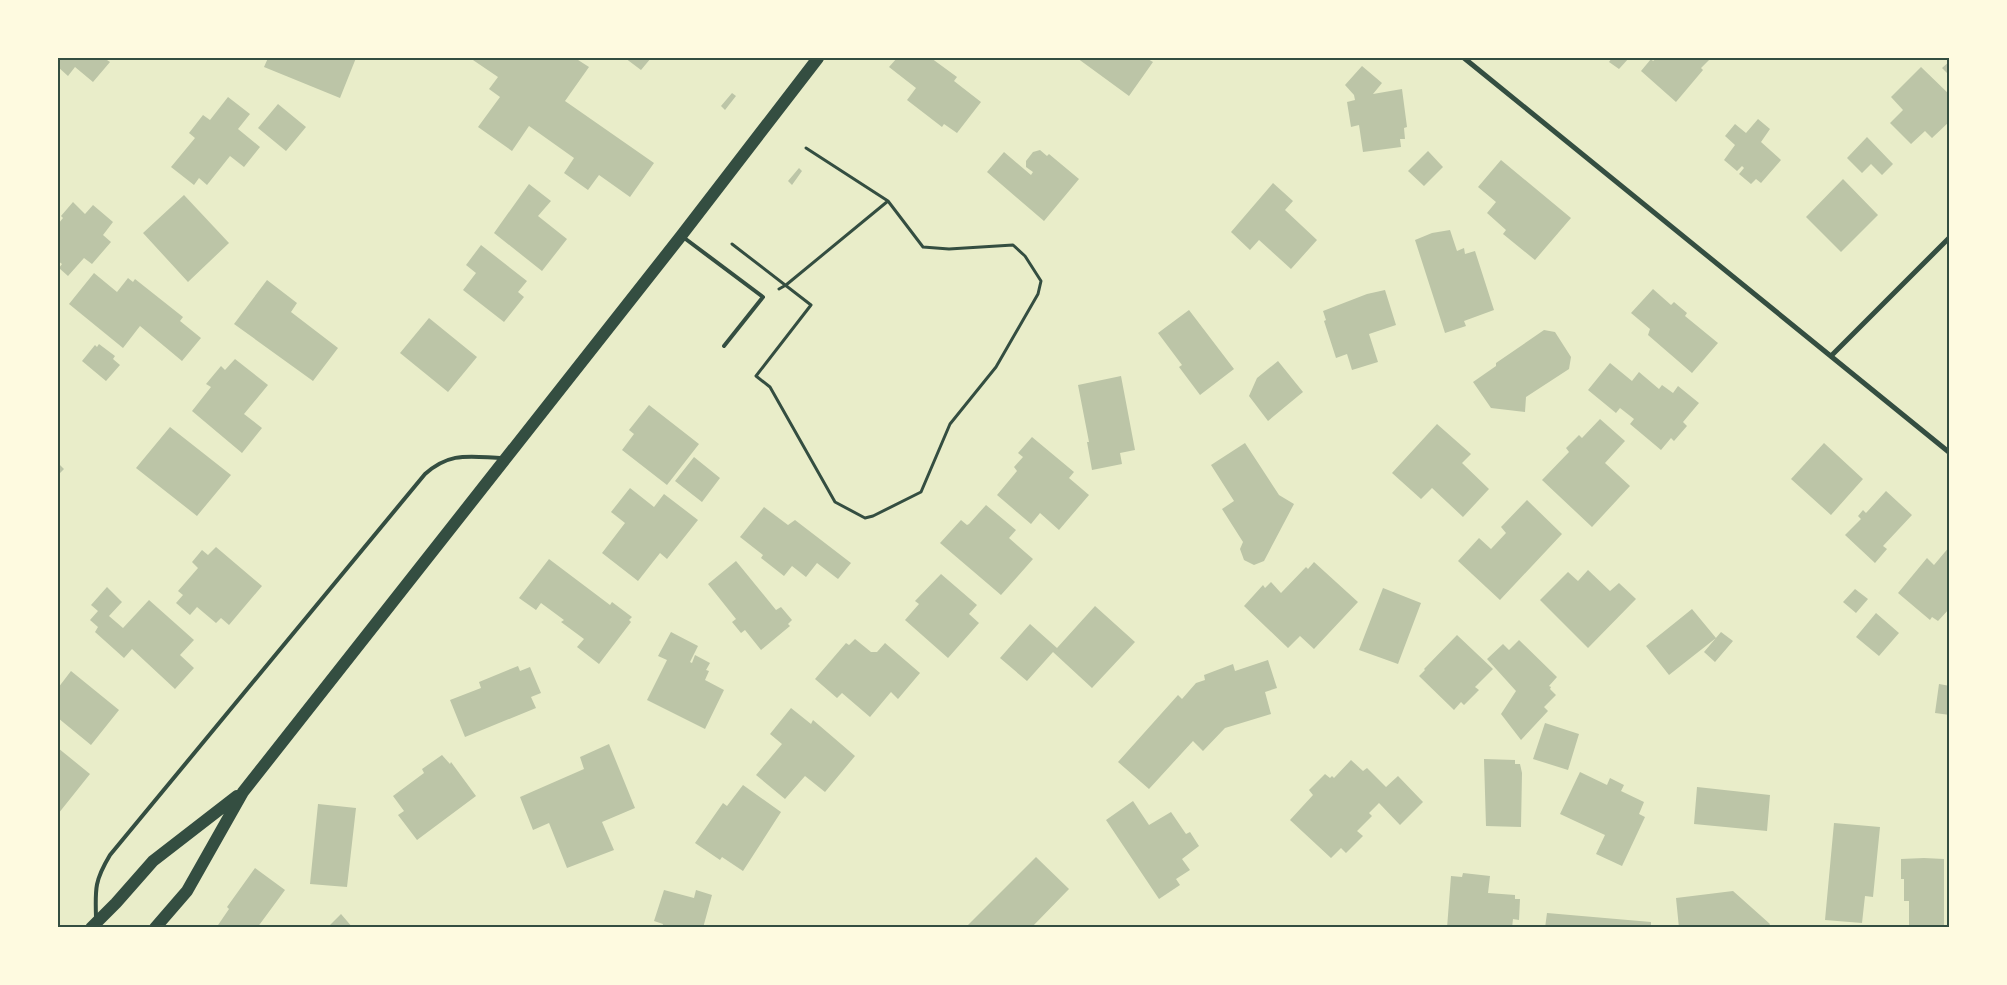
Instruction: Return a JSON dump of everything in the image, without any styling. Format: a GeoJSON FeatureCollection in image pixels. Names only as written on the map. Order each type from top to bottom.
{"type":"FeatureCollection","features":[{"type":"Feature","properties":{"kind":"main road"},"geometry":{"type":"LineString","coordinates":[[155,928],[187,891],[243,792],[681,236],[818,58]]}},
{"type":"Feature","properties":{"kind":"main road"},"geometry":{"type":"LineString","coordinates":[[94,925],[153,861],[243,792]]}},
{"type":"Feature","properties":{"kind":"street"},"geometry":{"type":"LineString","coordinates":[[1464,58],[1950,453]]}},
{"type":"Feature","properties":{"kind":"street"},"geometry":{"type":"LineString","coordinates":[[1831,356],[1950,236]]}},
{"type":"Feature","properties":{"kind":"lane"},"geometry":{"type":"LineString","coordinates":[[681,236],[763,297],[724,346]]}},
{"type":"Feature","properties":{"kind":"lane"},"geometry":{"type":"LineString","coordinates":[[94,925],[95,889],[100,873],[110,855],[425,474],[438,463],[453,458],[506,458]]}},
{"type":"Feature","properties":{"kind":"path"},"geometry":{"type":"LineString","coordinates":[[732,244],[811,305],[756,376],[770,387],[835,502],[865,518],[873,516],[921,492],[950,424],[996,367],[1038,294],[1041,281],[1025,256],[1013,245],[949,249],[923,247],[888,201],[806,148]]}},
{"type":"Feature","properties":{"kind":"path"},"geometry":{"type":"LineString","coordinates":[[763,297],[786,285],[888,201]]}},
{"type":"Feature","properties":{"kind":"building"},"geometry":{"type":"Polygon","coordinates":[[[58,58],[104,58],[110,62],[93,82],[75,67],[68,76],[58,67],[58,58]]]}},
{"type":"Feature","properties":{"kind":"building"},"geometry":{"type":"Polygon","coordinates":[[[268,58],[356,58],[340,98],[264,67],[268,58]]]}},
{"type":"Feature","properties":{"kind":"building"},"geometry":{"type":"Polygon","coordinates":[[[470,58],[575,58],[589,67],[565,101],[654,163],[630,197],[599,175],[588,190],[564,173],[574,158],[529,126],[512,151],[478,127],[500,97],[489,89],[498,77],[470,58]]]}},
{"type":"Feature","properties":{"kind":"building"},"geometry":{"type":"Polygon","coordinates":[[[625,58],[651,58],[641,70],[625,58]]]}},
{"type":"Feature","properties":{"kind":"building"},"geometry":{"type":"Polygon","coordinates":[[[897,58],[931,58],[957,77],[954,81],[981,102],[957,133],[944,124],[942,127],[907,100],[916,88],[889,67],[897,58]]]}},
{"type":"Feature","properties":{"kind":"building"},"geometry":{"type":"Polygon","coordinates":[[[1077,58],[1146,58],[1153,62],[1129,96],[1077,58]]]}},
{"type":"Feature","properties":{"kind":"building"},"geometry":{"type":"Polygon","coordinates":[[[1612,58],[1629,58],[1619,69],[1609,62],[1612,58]]]}},
{"type":"Feature","properties":{"kind":"building"},"geometry":{"type":"Polygon","coordinates":[[[1657,58],[1711,58],[1701,68],[1703,70],[1676,102],[1641,71],[1651,59],[1653,61],[1657,58]]]}},
{"type":"Feature","properties":{"kind":"building"},"geometry":{"type":"Polygon","coordinates":[[[1950,61],[1950,76],[1942,68],[1950,61]]]}},
{"type":"Feature","properties":{"kind":"building"},"geometry":{"type":"Polygon","coordinates":[[[1362,66],[1382,83],[1373,94],[1402,89],[1407,127],[1404,128],[1405,139],[1400,139],[1401,147],[1363,152],[1359,125],[1351,127],[1347,102],[1355,100],[1354,95],[1345,85],[1362,66]]]}},
{"type":"Feature","properties":{"kind":"building"},"geometry":{"type":"Polygon","coordinates":[[[1921,67],[1950,95],[1950,121],[1932,138],[1925,131],[1911,144],[1890,123],[1903,110],[1891,97],[1921,67]]]}},
{"type":"Feature","properties":{"kind":"building"},"geometry":{"type":"Polygon","coordinates":[[[732,93],[736,96],[725,110],[721,106],[732,93]]]}},
{"type":"Feature","properties":{"kind":"building"},"geometry":{"type":"Polygon","coordinates":[[[228,97],[250,114],[238,129],[260,147],[244,167],[230,156],[207,185],[199,178],[194,185],[171,167],[195,138],[189,133],[203,115],[210,120],[228,97]]]}},
{"type":"Feature","properties":{"kind":"building"},"geometry":{"type":"Polygon","coordinates":[[[278,104],[306,127],[286,151],[258,128],[278,104]]]}},
{"type":"Feature","properties":{"kind":"building"},"geometry":{"type":"Polygon","coordinates":[[[1758,119],[1770,129],[1761,142],[1781,160],[1761,183],[1756,179],[1751,184],[1739,174],[1744,168],[1742,166],[1737,171],[1724,160],[1735,145],[1725,136],[1735,124],[1746,133],[1758,119]]]}},
{"type":"Feature","properties":{"kind":"building"},"geometry":{"type":"Polygon","coordinates":[[[1867,137],[1893,164],[1882,175],[1871,164],[1862,173],[1847,158],[1867,137]]]}},
{"type":"Feature","properties":{"kind":"building"},"geometry":{"type":"Polygon","coordinates":[[[1040,150],[1047,156],[1049,154],[1079,179],[1044,221],[987,172],[1004,152],[1031,175],[1033,172],[1026,167],[1026,161],[1033,152],[1040,150]]]}},
{"type":"Feature","properties":{"kind":"building"},"geometry":{"type":"Polygon","coordinates":[[[1428,151],[1443,167],[1424,186],[1408,171],[1428,151]]]}},
{"type":"Feature","properties":{"kind":"building"},"geometry":{"type":"Polygon","coordinates":[[[1501,160],[1571,218],[1535,260],[1503,234],[1506,230],[1487,213],[1496,202],[1478,187],[1501,160]]]}},
{"type":"Feature","properties":{"kind":"building"},"geometry":{"type":"Polygon","coordinates":[[[799,168],[802,171],[792,185],[788,181],[799,168]]]}},
{"type":"Feature","properties":{"kind":"building"},"geometry":{"type":"Polygon","coordinates":[[[1843,179],[1878,215],[1841,252],[1806,217],[1843,179]]]}},
{"type":"Feature","properties":{"kind":"building"},"geometry":{"type":"Polygon","coordinates":[[[1273,183],[1293,201],[1285,210],[1317,240],[1291,269],[1259,240],[1250,250],[1231,232],[1273,183]]]}},
{"type":"Feature","properties":{"kind":"building"},"geometry":{"type":"Polygon","coordinates":[[[529,184],[551,201],[538,216],[567,239],[542,271],[494,233],[529,184]]]}},
{"type":"Feature","properties":{"kind":"building"},"geometry":{"type":"Polygon","coordinates":[[[184,195],[229,243],[188,282],[143,233],[184,195]]]}},
{"type":"Feature","properties":{"kind":"building"},"geometry":{"type":"Polygon","coordinates":[[[73,202],[85,214],[93,205],[113,222],[103,235],[111,242],[92,264],[84,258],[68,276],[59,268],[62,264],[58,261],[58,224],[63,218],[61,216],[73,202]]]}},
{"type":"Feature","properties":{"kind":"building"},"geometry":{"type":"Polygon","coordinates":[[[1450,230],[1457,251],[1464,248],[1465,254],[1475,251],[1494,310],[1464,321],[1466,326],[1445,333],[1415,240],[1432,233],[1450,230]]]}},
{"type":"Feature","properties":{"kind":"building"},"geometry":{"type":"Polygon","coordinates":[[[481,245],[527,281],[518,292],[524,297],[504,322],[463,290],[476,273],[466,265],[481,245]]]}},
{"type":"Feature","properties":{"kind":"building"},"geometry":{"type":"Polygon","coordinates":[[[94,273],[117,292],[128,278],[133,282],[135,279],[183,317],[180,321],[201,338],[182,361],[140,326],[123,348],[69,304],[94,273]]]}},
{"type":"Feature","properties":{"kind":"building"},"geometry":{"type":"Polygon","coordinates":[[[267,280],[297,303],[291,312],[338,348],[313,381],[234,324],[267,280]]]}},
{"type":"Feature","properties":{"kind":"building"},"geometry":{"type":"Polygon","coordinates":[[[1653,289],[1671,305],[1674,302],[1687,313],[1685,316],[1718,343],[1692,373],[1648,335],[1650,329],[1631,313],[1653,289]]]}},
{"type":"Feature","properties":{"kind":"building"},"geometry":{"type":"Polygon","coordinates":[[[1385,290],[1396,325],[1369,334],[1378,362],[1352,370],[1347,354],[1336,358],[1324,321],[1326,320],[1323,311],[1367,294],[1385,290]]]}},
{"type":"Feature","properties":{"kind":"building"},"geometry":{"type":"Polygon","coordinates":[[[1189,310],[1234,369],[1200,395],[1179,367],[1182,365],[1158,333],[1189,310]]]}},
{"type":"Feature","properties":{"kind":"building"},"geometry":{"type":"Polygon","coordinates":[[[429,318],[477,357],[448,392],[400,353],[429,318]]]}},
{"type":"Feature","properties":{"kind":"building"},"geometry":{"type":"Polygon","coordinates":[[[1544,330],[1555,332],[1571,357],[1569,369],[1526,397],[1525,412],[1491,408],[1473,382],[1496,366],[1496,363],[1544,330]]]}},
{"type":"Feature","properties":{"kind":"building"},"geometry":{"type":"Polygon","coordinates":[[[99,344],[115,356],[113,359],[120,365],[106,381],[82,361],[95,345],[97,347],[99,344]]]}},
{"type":"Feature","properties":{"kind":"building"},"geometry":{"type":"Polygon","coordinates":[[[235,359],[268,385],[244,414],[262,428],[242,453],[192,411],[211,387],[206,384],[221,366],[225,370],[235,359]]]}},
{"type":"Feature","properties":{"kind":"building"},"geometry":{"type":"Polygon","coordinates":[[[1278,361],[1303,392],[1268,421],[1249,396],[1257,378],[1278,361]]]}},
{"type":"Feature","properties":{"kind":"building"},"geometry":{"type":"Polygon","coordinates":[[[1610,363],[1632,381],[1639,372],[1659,389],[1662,385],[1673,393],[1678,386],[1699,403],[1683,422],[1687,426],[1674,441],[1671,438],[1661,450],[1630,424],[1634,419],[1620,408],[1616,413],[1588,390],[1610,363]]]}},
{"type":"Feature","properties":{"kind":"building"},"geometry":{"type":"Polygon","coordinates":[[[1121,376],[1135,450],[1120,453],[1122,464],[1092,470],[1087,442],[1089,442],[1078,385],[1121,376]]]}},
{"type":"Feature","properties":{"kind":"building"},"geometry":{"type":"Polygon","coordinates":[[[649,405],[699,444],[667,485],[622,450],[634,434],[629,430],[649,405]]]}},
{"type":"Feature","properties":{"kind":"building"},"geometry":{"type":"Polygon","coordinates":[[[1600,419],[1625,441],[1605,463],[1630,486],[1592,527],[1542,480],[1569,452],[1566,448],[1579,435],[1582,438],[1600,419]]]}},
{"type":"Feature","properties":{"kind":"building"},"geometry":{"type":"Polygon","coordinates":[[[1437,424],[1471,454],[1462,463],[1489,489],[1463,517],[1432,488],[1421,499],[1392,473],[1437,424]]]}},
{"type":"Feature","properties":{"kind":"building"},"geometry":{"type":"Polygon","coordinates":[[[170,427],[231,475],[197,516],[136,468],[170,427]]]}},
{"type":"Feature","properties":{"kind":"building"},"geometry":{"type":"Polygon","coordinates":[[[1032,437],[1074,472],[1069,478],[1089,495],[1059,530],[1040,513],[1031,524],[997,495],[1017,471],[1014,467],[1023,457],[1018,453],[1032,437]]]}},
{"type":"Feature","properties":{"kind":"building"},"geometry":{"type":"Polygon","coordinates":[[[1245,443],[1279,495],[1294,504],[1264,561],[1254,565],[1244,560],[1240,549],[1243,542],[1222,509],[1234,501],[1211,465],[1245,443]]]}},
{"type":"Feature","properties":{"kind":"building"},"geometry":{"type":"Polygon","coordinates":[[[1824,443],[1863,479],[1831,515],[1791,479],[1824,443]]]}},
{"type":"Feature","properties":{"kind":"building"},"geometry":{"type":"Polygon","coordinates":[[[694,457],[720,478],[702,502],[675,481],[694,457]]]}},
{"type":"Feature","properties":{"kind":"building"},"geometry":{"type":"Polygon","coordinates":[[[58,463],[64,469],[58,475],[58,463]]]}},
{"type":"Feature","properties":{"kind":"building"},"geometry":{"type":"Polygon","coordinates":[[[630,488],[654,507],[664,494],[698,520],[667,559],[660,553],[638,581],[602,553],[625,523],[611,512],[630,488]]]}},
{"type":"Feature","properties":{"kind":"building"},"geometry":{"type":"Polygon","coordinates":[[[1886,491],[1912,515],[1883,546],[1887,549],[1875,563],[1845,535],[1861,519],[1858,516],[1863,510],[1866,513],[1886,491]]]}},
{"type":"Feature","properties":{"kind":"building"},"geometry":{"type":"Polygon","coordinates":[[[1527,500],[1562,534],[1500,600],[1458,561],[1479,538],[1491,549],[1506,533],[1501,527],[1527,500]]]}},
{"type":"Feature","properties":{"kind":"building"},"geometry":{"type":"Polygon","coordinates":[[[986,505],[1016,530],[1009,538],[1033,559],[1001,595],[940,543],[961,520],[967,525],[969,524],[986,505]]]}},
{"type":"Feature","properties":{"kind":"building"},"geometry":{"type":"Polygon","coordinates":[[[764,507],[788,525],[795,520],[851,563],[838,579],[817,563],[806,577],[792,566],[784,576],[761,558],[763,555],[740,537],[764,507]]]}},
{"type":"Feature","properties":{"kind":"building"},"geometry":{"type":"Polygon","coordinates":[[[1950,546],[1950,608],[1938,621],[1932,617],[1930,620],[1898,593],[1927,558],[1934,565],[1950,546]]]}},
{"type":"Feature","properties":{"kind":"building"},"geometry":{"type":"Polygon","coordinates":[[[216,547],[262,586],[229,625],[221,618],[216,623],[197,607],[190,615],[176,603],[183,595],[178,591],[198,568],[192,562],[202,550],[208,555],[216,547]]]}},
{"type":"Feature","properties":{"kind":"building"},"geometry":{"type":"Polygon","coordinates":[[[549,559],[610,605],[612,602],[632,617],[629,620],[631,622],[599,664],[577,647],[584,639],[561,622],[564,620],[541,603],[536,610],[519,598],[549,559]]]}},
{"type":"Feature","properties":{"kind":"building"},"geometry":{"type":"Polygon","coordinates":[[[736,561],[776,610],[781,607],[792,620],[788,624],[790,626],[761,650],[745,630],[741,633],[732,622],[736,619],[708,584],[736,561]]]}},
{"type":"Feature","properties":{"kind":"building"},"geometry":{"type":"Polygon","coordinates":[[[1314,562],[1358,602],[1314,649],[1300,636],[1288,648],[1244,606],[1263,585],[1265,588],[1271,582],[1281,593],[1306,567],[1308,569],[1314,562]]]}},
{"type":"Feature","properties":{"kind":"building"},"geometry":{"type":"Polygon","coordinates":[[[1588,570],[1610,591],[1619,583],[1636,599],[1588,648],[1540,600],[1568,572],[1578,581],[1588,570]]]}},
{"type":"Feature","properties":{"kind":"building"},"geometry":{"type":"Polygon","coordinates":[[[941,574],[977,605],[969,614],[979,623],[948,658],[905,620],[919,604],[915,601],[941,574]]]}},
{"type":"Feature","properties":{"kind":"building"},"geometry":{"type":"Polygon","coordinates":[[[107,587],[122,602],[109,616],[123,628],[149,600],[194,640],[180,655],[194,668],[175,689],[132,649],[124,658],[95,632],[98,627],[90,620],[98,611],[91,605],[107,587]]]}},
{"type":"Feature","properties":{"kind":"building"},"geometry":{"type":"Polygon","coordinates":[[[1383,588],[1421,603],[1398,664],[1359,650],[1383,588]]]}},
{"type":"Feature","properties":{"kind":"building"},"geometry":{"type":"Polygon","coordinates":[[[1855,589],[1868,599],[1856,613],[1843,602],[1855,589]]]}},
{"type":"Feature","properties":{"kind":"building"},"geometry":{"type":"Polygon","coordinates":[[[1095,606],[1135,642],[1092,688],[1053,652],[1027,681],[1000,658],[1030,624],[1057,648],[1095,606]]]}},
{"type":"Feature","properties":{"kind":"building"},"geometry":{"type":"Polygon","coordinates":[[[1692,609],[1716,638],[1669,675],[1646,646],[1692,609]]]}},
{"type":"Feature","properties":{"kind":"building"},"geometry":{"type":"Polygon","coordinates":[[[1876,613],[1899,633],[1879,656],[1856,637],[1876,613]]]}},
{"type":"Feature","properties":{"kind":"building"},"geometry":{"type":"Polygon","coordinates":[[[671,632],[698,646],[690,662],[692,663],[695,655],[710,663],[706,670],[709,671],[705,680],[724,690],[705,729],[647,700],[667,660],[658,656],[671,632]]]}},
{"type":"Feature","properties":{"kind":"building"},"geometry":{"type":"Polygon","coordinates":[[[1721,632],[1733,641],[1715,662],[1704,652],[1721,632]]]}},
{"type":"Feature","properties":{"kind":"building"},"geometry":{"type":"Polygon","coordinates":[[[1457,635],[1493,669],[1475,687],[1479,690],[1464,705],[1461,702],[1454,710],[1419,676],[1457,635]]]}},
{"type":"Feature","properties":{"kind":"building"},"geometry":{"type":"Polygon","coordinates":[[[855,639],[871,652],[877,652],[885,643],[920,673],[898,699],[891,692],[870,717],[842,693],[837,698],[815,679],[846,643],[849,645],[855,639]]]}},
{"type":"Feature","properties":{"kind":"building"},"geometry":{"type":"Polygon","coordinates":[[[1519,640],[1557,677],[1549,686],[1556,695],[1544,707],[1548,711],[1521,740],[1501,714],[1516,691],[1487,659],[1503,644],[1509,650],[1519,640]]]}},
{"type":"Feature","properties":{"kind":"building"},"geometry":{"type":"Polygon","coordinates":[[[1268,660],[1277,688],[1265,692],[1271,714],[1225,728],[1203,751],[1193,741],[1149,789],[1118,762],[1178,695],[1182,699],[1196,683],[1205,680],[1204,675],[1233,664],[1235,671],[1268,660]]]}},
{"type":"Feature","properties":{"kind":"building"},"geometry":{"type":"Polygon","coordinates":[[[518,666],[520,671],[530,667],[541,693],[531,697],[536,708],[465,737],[450,700],[481,688],[479,682],[518,666]]]}},
{"type":"Feature","properties":{"kind":"building"},"geometry":{"type":"Polygon","coordinates":[[[71,671],[119,710],[91,745],[58,718],[58,688],[71,671]]]}},
{"type":"Feature","properties":{"kind":"building"},"geometry":{"type":"Polygon","coordinates":[[[1939,684],[1950,686],[1950,715],[1935,713],[1939,684]]]}},
{"type":"Feature","properties":{"kind":"building"},"geometry":{"type":"Polygon","coordinates":[[[791,708],[811,724],[813,720],[855,756],[825,792],[805,776],[785,799],[756,775],[782,744],[770,734],[791,708]]]}},
{"type":"Feature","properties":{"kind":"building"},"geometry":{"type":"Polygon","coordinates":[[[1545,723],[1579,734],[1568,770],[1533,759],[1545,723]]]}},
{"type":"Feature","properties":{"kind":"building"},"geometry":{"type":"Polygon","coordinates":[[[609,744],[635,808],[602,822],[614,850],[567,868],[549,823],[533,830],[520,797],[584,769],[580,757],[609,744]]]}},
{"type":"Feature","properties":{"kind":"building"},"geometry":{"type":"Polygon","coordinates":[[[58,748],[90,774],[58,814],[58,748]]]}},
{"type":"Feature","properties":{"kind":"building"},"geometry":{"type":"Polygon","coordinates":[[[442,755],[450,764],[451,762],[476,796],[417,840],[398,815],[404,811],[393,796],[424,773],[422,769],[442,755]]]}},
{"type":"Feature","properties":{"kind":"building"},"geometry":{"type":"Polygon","coordinates":[[[1484,759],[1515,760],[1515,764],[1520,764],[1522,773],[1521,827],[1486,826],[1484,759]]]}},
{"type":"Feature","properties":{"kind":"building"},"geometry":{"type":"Polygon","coordinates":[[[1351,760],[1363,771],[1367,768],[1386,787],[1398,776],[1423,802],[1400,825],[1379,803],[1369,813],[1372,816],[1357,831],[1363,836],[1346,853],[1341,848],[1331,858],[1290,820],[1313,795],[1309,790],[1325,774],[1330,778],[1332,776],[1334,778],[1351,760]]]}},
{"type":"Feature","properties":{"kind":"building"},"geometry":{"type":"Polygon","coordinates":[[[1580,772],[1607,785],[1610,778],[1624,785],[1621,791],[1644,802],[1639,814],[1645,817],[1622,866],[1596,854],[1605,835],[1560,814],[1580,772]]]}},
{"type":"Feature","properties":{"kind":"building"},"geometry":{"type":"Polygon","coordinates":[[[743,785],[781,812],[743,871],[722,857],[720,860],[695,843],[723,803],[727,806],[743,785]]]}},
{"type":"Feature","properties":{"kind":"building"},"geometry":{"type":"Polygon","coordinates":[[[1697,787],[1770,795],[1767,831],[1694,824],[1697,787]]]}},
{"type":"Feature","properties":{"kind":"building"},"geometry":{"type":"Polygon","coordinates":[[[1133,801],[1149,825],[1171,812],[1186,834],[1190,832],[1199,846],[1182,859],[1190,870],[1176,879],[1180,885],[1159,899],[1106,820],[1133,801]]]}},
{"type":"Feature","properties":{"kind":"building"},"geometry":{"type":"Polygon","coordinates":[[[318,804],[356,808],[347,887],[310,884],[318,804]]]}},
{"type":"Feature","properties":{"kind":"building"},"geometry":{"type":"Polygon","coordinates":[[[1834,823],[1880,827],[1873,897],[1865,896],[1862,923],[1825,920],[1834,823]]]}},
{"type":"Feature","properties":{"kind":"building"},"geometry":{"type":"Polygon","coordinates":[[[1036,857],[1069,889],[1031,928],[965,928],[1036,857]]]}},
{"type":"Feature","properties":{"kind":"building"},"geometry":{"type":"Polygon","coordinates":[[[1901,859],[1944,859],[1944,928],[1909,928],[1909,901],[1904,901],[1904,879],[1901,879],[1901,859]]]}},
{"type":"Feature","properties":{"kind":"building"},"geometry":{"type":"Polygon","coordinates":[[[255,868],[285,890],[257,928],[216,928],[229,909],[227,907],[255,868]]]}},
{"type":"Feature","properties":{"kind":"building"},"geometry":{"type":"Polygon","coordinates":[[[1463,873],[1490,876],[1488,893],[1515,895],[1515,899],[1520,899],[1519,920],[1513,919],[1512,928],[1447,928],[1451,876],[1462,877],[1463,873]]]}},
{"type":"Feature","properties":{"kind":"building"},"geometry":{"type":"Polygon","coordinates":[[[664,890],[694,898],[696,890],[712,895],[703,928],[662,928],[663,924],[654,921],[664,890]]]}},
{"type":"Feature","properties":{"kind":"building"},"geometry":{"type":"Polygon","coordinates":[[[1733,891],[1770,924],[1768,928],[1679,928],[1676,898],[1733,891]]]}},
{"type":"Feature","properties":{"kind":"building"},"geometry":{"type":"Polygon","coordinates":[[[1547,913],[1651,922],[1651,928],[1545,928],[1547,913]]]}},
{"type":"Feature","properties":{"kind":"building"},"geometry":{"type":"Polygon","coordinates":[[[341,914],[353,928],[327,928],[341,914]]]}}]}
